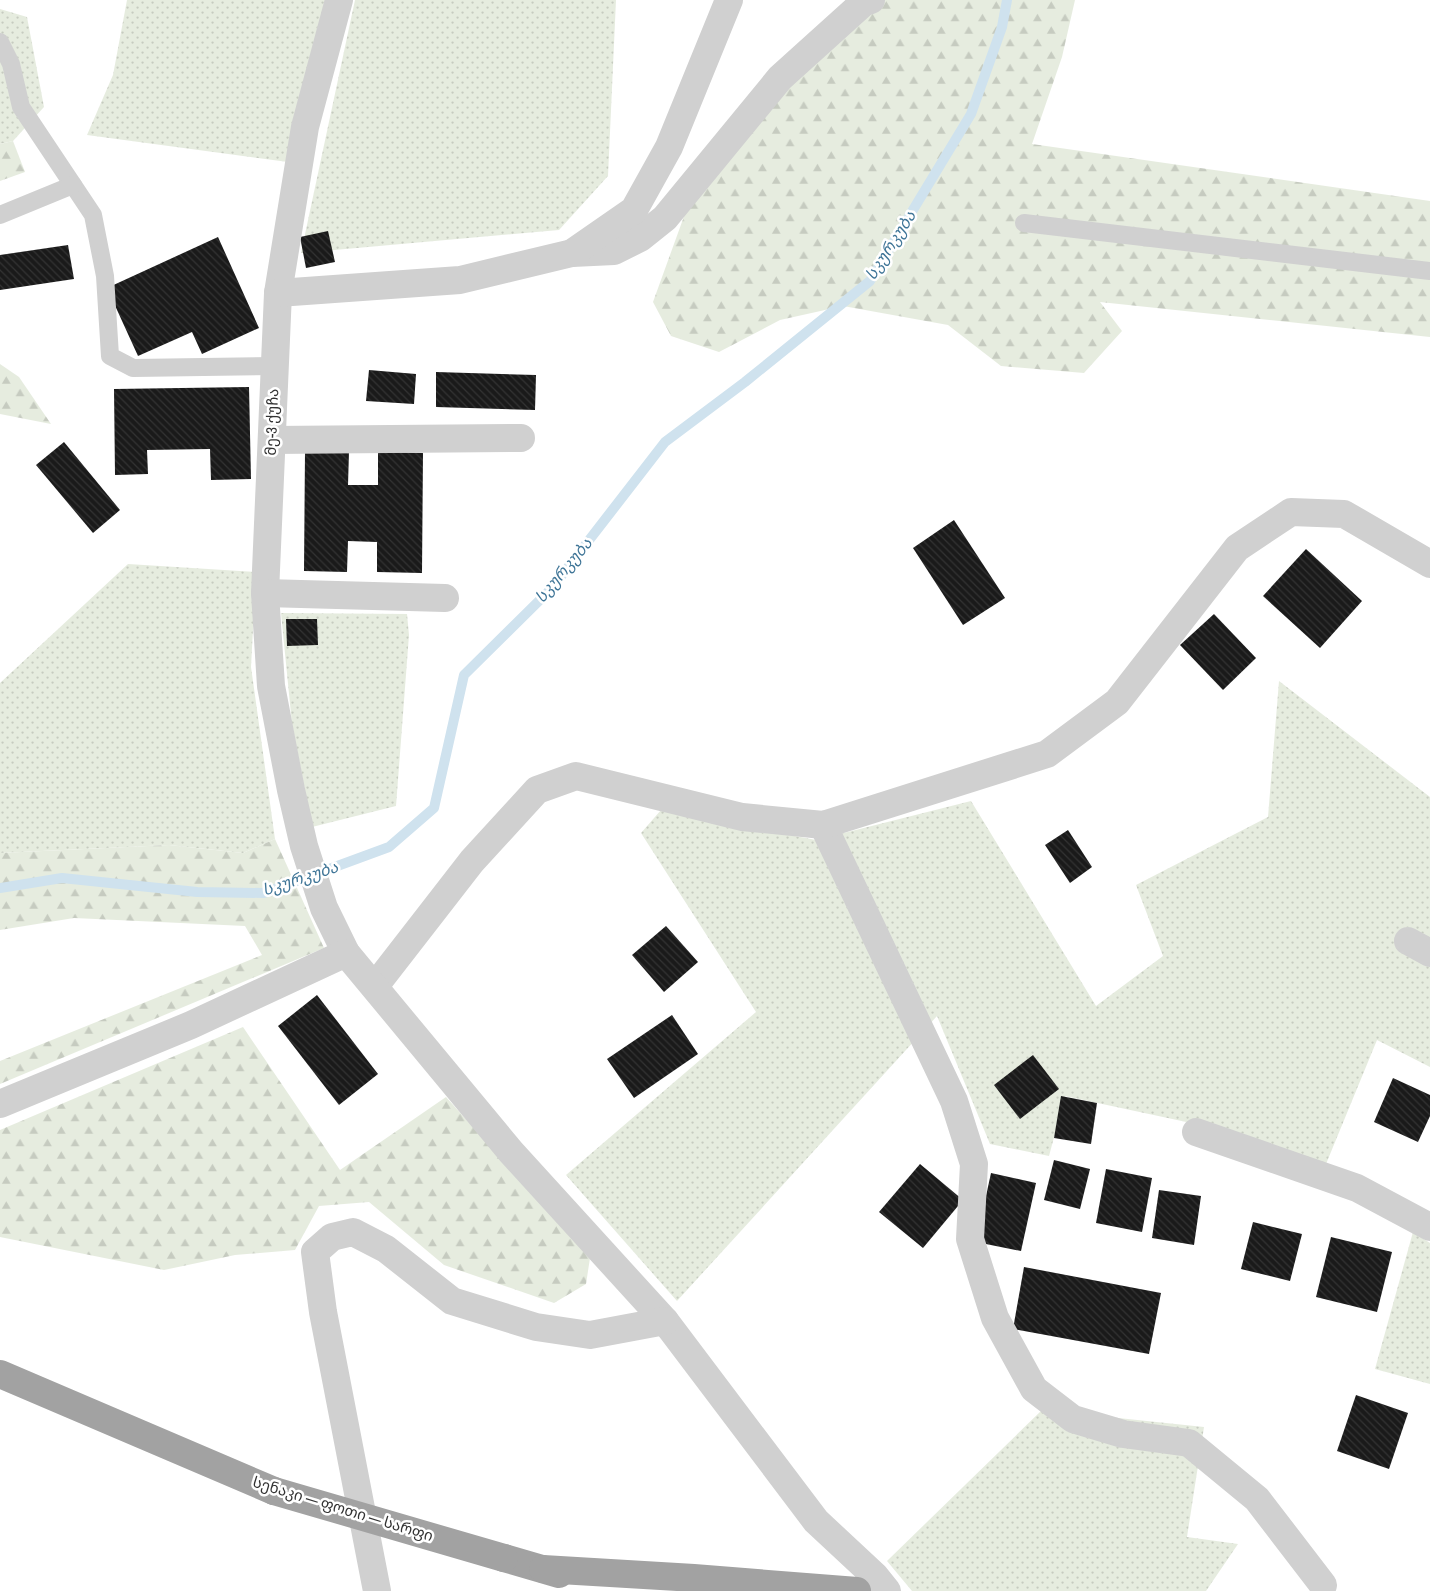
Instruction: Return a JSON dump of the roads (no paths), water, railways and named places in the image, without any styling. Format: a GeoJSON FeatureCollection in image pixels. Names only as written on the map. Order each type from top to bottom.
{"type":"FeatureCollection","features":[{"type":"Feature","properties":{"kind":"highway","name":"სენაკი — ფოთი — სარფი"},"geometry":{"type":"LineString","coordinates":[[0,1374],[274,1491],[543,1569],[610,1591]]}},
{"type":"Feature","properties":{"kind":"highway"},"geometry":{"type":"LineString","coordinates":[[543,1569],[694,1578],[857,1591]]}},
{"type":"Feature","properties":{"kind":"highway"},"geometry":{"type":"LineString","coordinates":[[543,1569],[582,1591]]}},
{"type":"Feature","properties":{"kind":"street","name":"მე-3 ქუჩა"},"geometry":{"type":"LineString","coordinates":[[339,0],[305,127],[278,293],[264,593],[271,686],[304,846],[324,908],[346,953],[511,1152],[665,1321],[816,1521],[875,1576],[888,1591]]}},
{"type":"Feature","properties":{"kind":"street"},"geometry":{"type":"LineString","coordinates":[[572,253],[634,210],[669,147],[729,0]]}},
{"type":"Feature","properties":{"kind":"street"},"geometry":{"type":"LineString","coordinates":[[278,293],[460,280],[572,253],[614,251],[640,238],[665,218],[780,78],[863,3],[871,0]]}},
{"type":"Feature","properties":{"kind":"street"},"geometry":{"type":"LineString","coordinates":[[272,440],[522,438]]}},
{"type":"Feature","properties":{"kind":"street"},"geometry":{"type":"LineString","coordinates":[[374,986],[472,861],[537,790],[576,776],[742,817],[823,825],[1046,754],[1117,702],[1237,548],[1291,512],[1344,514],[1430,564]]}},
{"type":"Feature","properties":{"kind":"street"},"geometry":{"type":"LineString","coordinates":[[264,593],[445,598]]}},
{"type":"Feature","properties":{"kind":"street"},"geometry":{"type":"LineString","coordinates":[[823,825],[954,1100],[974,1164],[970,1239],[995,1318],[1034,1389],[1073,1419],[1123,1434],[1188,1443],[1257,1499],[1323,1585]]}},
{"type":"Feature","properties":{"kind":"street"},"geometry":{"type":"LineString","coordinates":[[0,1104],[190,1025],[346,953]]}},
{"type":"Feature","properties":{"kind":"street"},"geometry":{"type":"LineString","coordinates":[[1196,1132],[1357,1188],[1430,1228]]}},
{"type":"Feature","properties":{"kind":"street"},"geometry":{"type":"LineString","coordinates":[[376,1591],[322,1312],[315,1252],[332,1237],[353,1232],[386,1250],[452,1301],[536,1326],[590,1335],[665,1321]]}},
{"type":"Feature","properties":{"kind":"lane"},"geometry":{"type":"LineString","coordinates":[[0,42],[11,64],[21,107],[93,214],[105,276],[110,356],[132,368],[275,366]]}},
{"type":"Feature","properties":{"kind":"lane"},"geometry":{"type":"LineString","coordinates":[[0,215],[73,185]]}},
{"type":"Feature","properties":{"kind":"lane"},"geometry":{"type":"LineString","coordinates":[[1024,223],[1430,271]]}},
{"type":"Feature","properties":{"kind":"waterway","name":"სკურკუბა"},"geometry":{"type":"LineString","coordinates":[[0,888],[62,878],[197,892],[264,893],[389,847],[434,808],[464,675],[552,588],[665,442],[745,382],[870,281],[971,114],[1002,27],[1007,0]]}}]}
